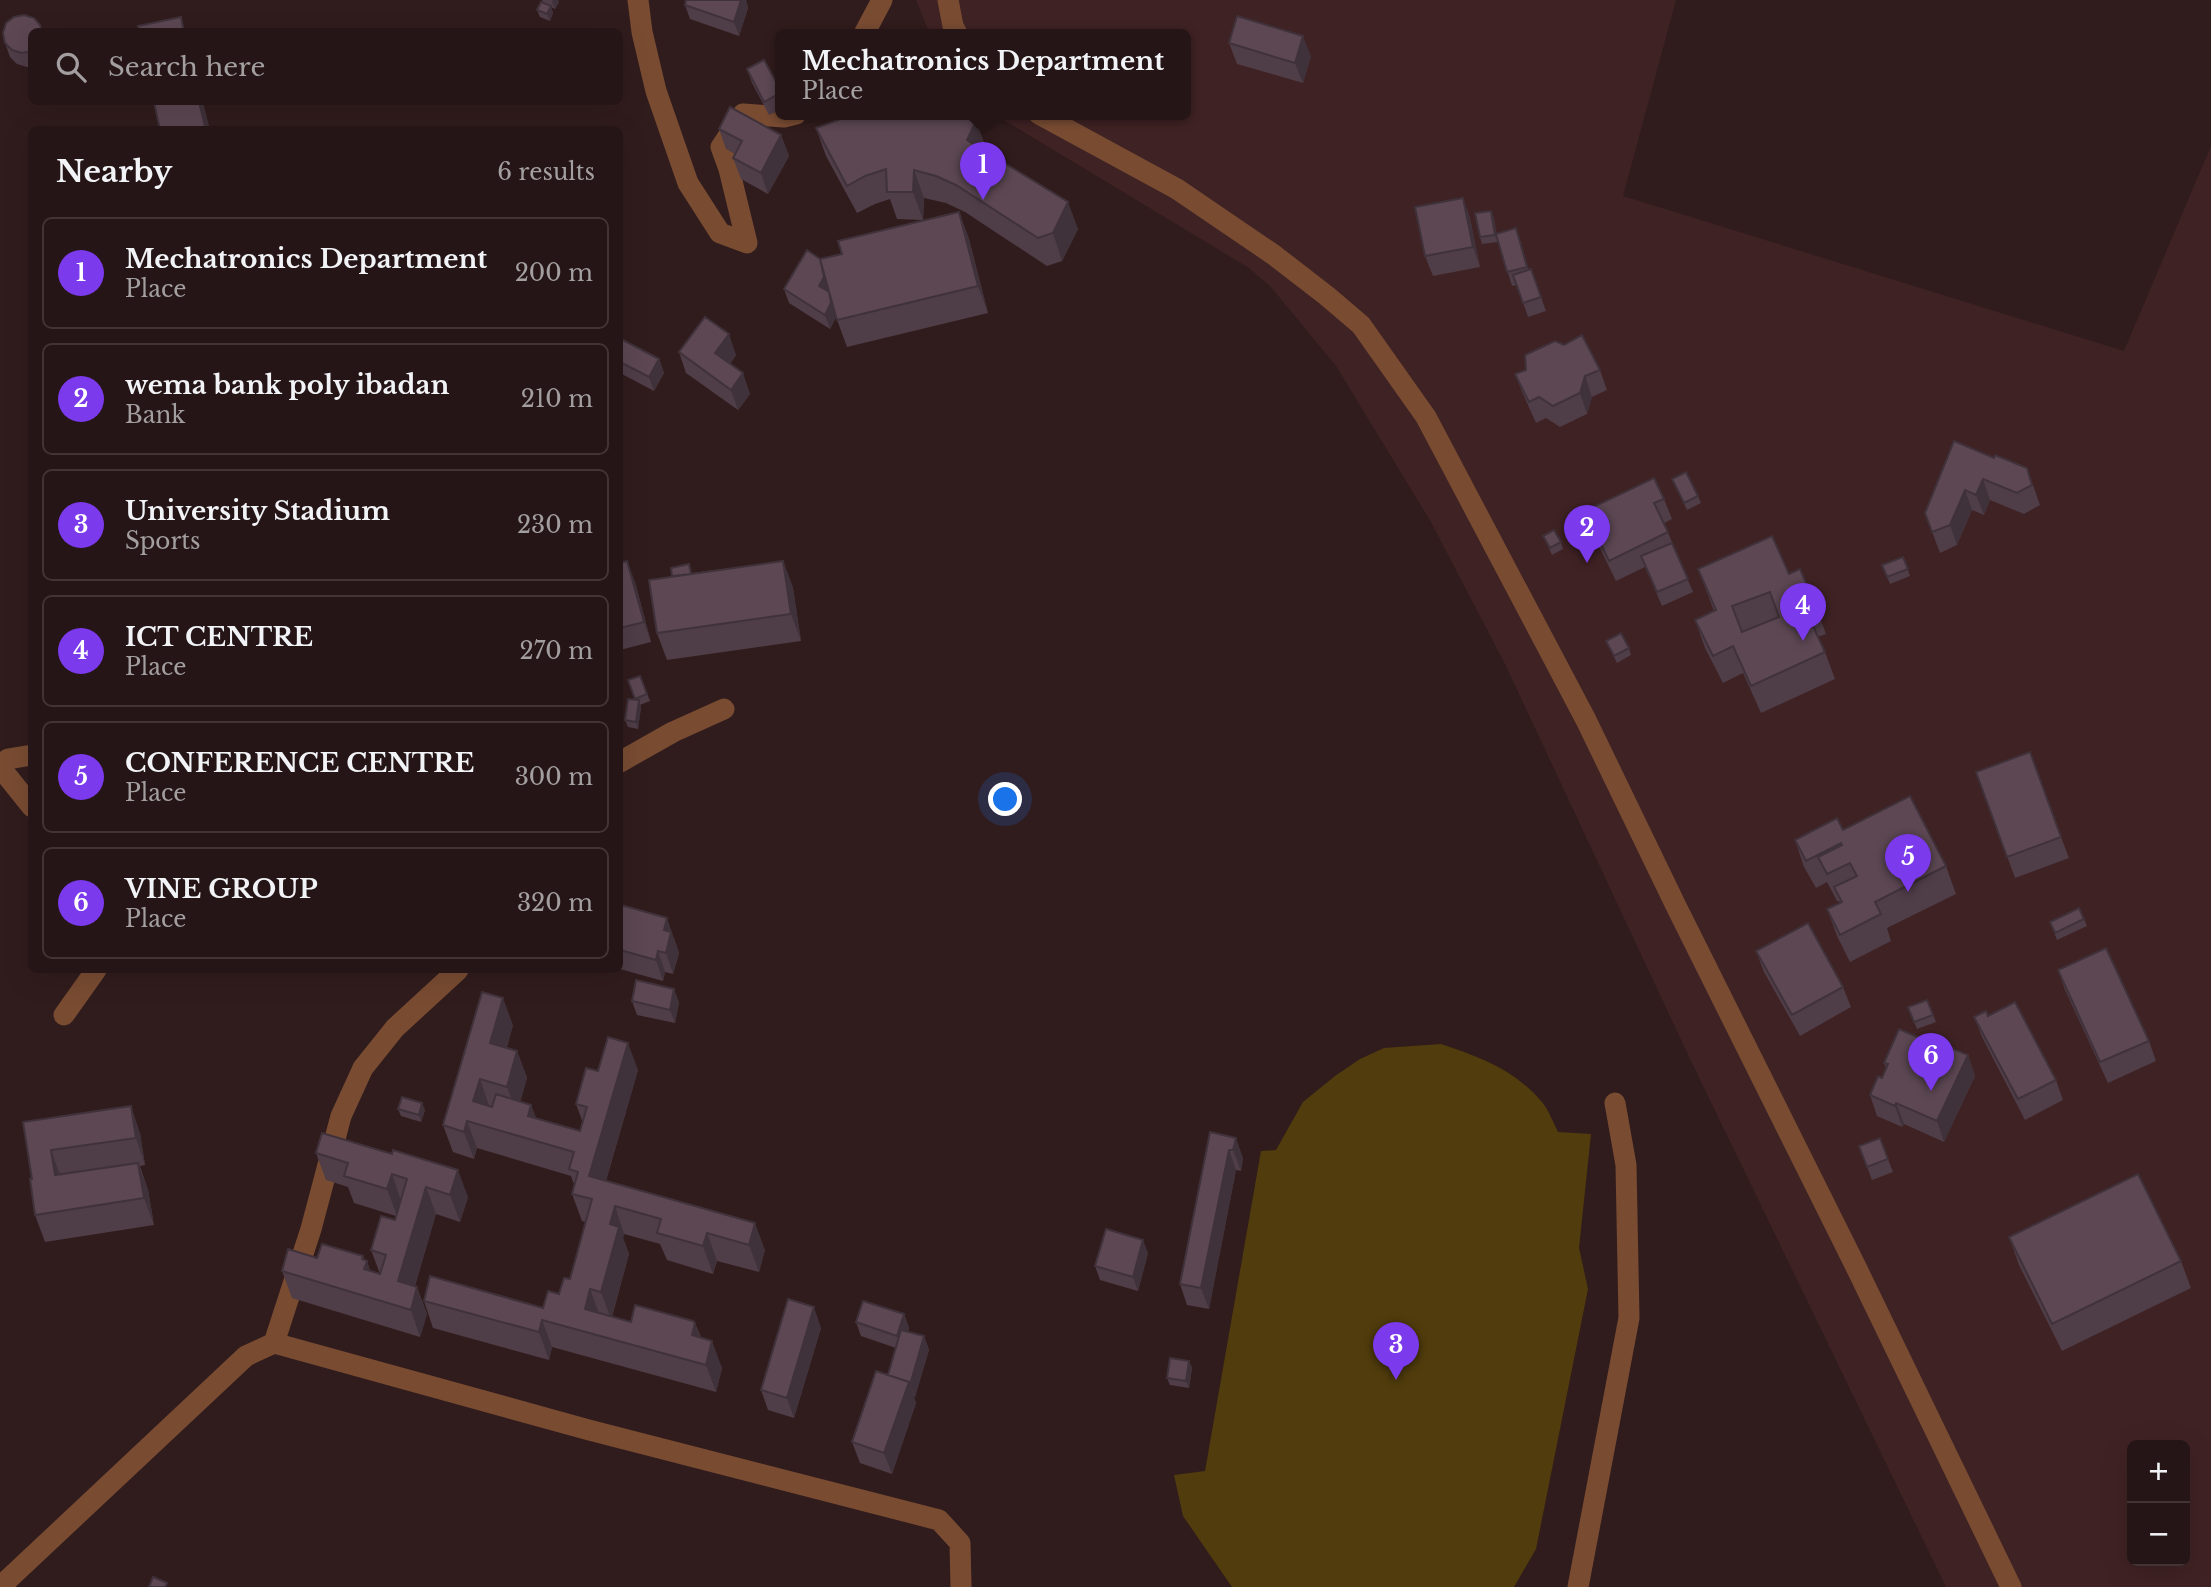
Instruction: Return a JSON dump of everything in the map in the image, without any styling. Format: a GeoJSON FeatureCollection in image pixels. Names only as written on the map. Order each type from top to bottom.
{"type":"FeatureCollection","features":[{"type":"Feature","properties":{"kind":"street"},"geometry":{"type":"LineString","coordinates":[[638,0],[642,32],[656,91],[688,183],[720,233],[747,243],[722,147],[743,114],[775,116]]}},
{"type":"Feature","properties":{"kind":"street"},"geometry":{"type":"LineString","coordinates":[[867,29],[882,0]]}},
{"type":"Feature","properties":{"kind":"street"},"geometry":{"type":"LineString","coordinates":[[948,0],[956,29]]}},
{"type":"Feature","properties":{"kind":"street"},"geometry":{"type":"LineString","coordinates":[[1050,120],[1177,189],[1274,255],[1327,296],[1361,325],[1426,416],[1586,720],[2011,1587]]}},
{"type":"Feature","properties":{"kind":"street"},"geometry":{"type":"LineString","coordinates":[[623,760],[673,732],[724,709]]}},
{"type":"Feature","properties":{"kind":"street"},"geometry":{"type":"LineString","coordinates":[[28,756],[8,759],[0,766],[28,802]]}},
{"type":"Feature","properties":{"kind":"street"},"geometry":{"type":"LineString","coordinates":[[64,1015],[94,973]]}},
{"type":"Feature","properties":{"kind":"street"},"geometry":{"type":"LineString","coordinates":[[274,1343],[311,1229],[341,1116],[363,1068],[395,1028],[455,973]]}},
{"type":"Feature","properties":{"kind":"street"},"geometry":{"type":"LineString","coordinates":[[1578,1587],[1629,1318],[1626,1165],[1615,1103]]}},
{"type":"Feature","properties":{"kind":"street"},"geometry":{"type":"LineString","coordinates":[[0,1587],[246,1356],[274,1343],[589,1430],[939,1520],[960,1543],[961,1587]]}},
{"type":"Feature","properties":{"kind":"shaded area"},"geometry":{"type":"Polygon","coordinates":[[[916,0],[1676,0],[1623,196],[2124,351],[2211,146],[2211,1587],[1946,1587],[1691,1061],[1506,666],[1431,522],[1336,366],[1271,287],[1249,268],[1004,120],[1191,120],[1191,29],[928,29],[916,0]]]}},
{"type":"Feature","properties":{"kind":"shaded area"},"geometry":{"type":"Polygon","coordinates":[[[1441,1044],[1496,1066],[1520,1081],[1542,1102],[1558,1132],[1591,1134],[1579,1248],[1588,1289],[1536,1549],[1514,1587],[1232,1587],[1183,1516],[1174,1475],[1205,1471],[1261,1151],[1276,1150],[1303,1102],[1360,1059],[1384,1048],[1441,1044]]]}},
{"type":"Feature","properties":{"kind":"building"},"geometry":{"type":"Polygon","coordinates":[[[686,0],[741,0],[734,22],[685,5],[686,0]]]}},
{"type":"Feature","properties":{"kind":"building"},"geometry":{"type":"Polygon","coordinates":[[[541,2],[551,6],[547,14],[537,10],[541,2]]]}},
{"type":"Feature","properties":{"kind":"building"},"geometry":{"type":"Polygon","coordinates":[[[24,15],[34,18],[40,25],[41,28],[28,28],[28,52],[12,50],[5,43],[3,33],[6,23],[14,17],[24,15]]]}},
{"type":"Feature","properties":{"kind":"building"},"geometry":{"type":"Polygon","coordinates":[[[1237,16],[1303,36],[1295,63],[1229,43],[1237,16]]]}},
{"type":"Feature","properties":{"kind":"building"},"geometry":{"type":"Polygon","coordinates":[[[181,17],[183,28],[138,28],[181,17]]]}},
{"type":"Feature","properties":{"kind":"building"},"geometry":{"type":"Polygon","coordinates":[[[764,60],[775,80],[775,96],[764,102],[747,69],[764,60]]]}},
{"type":"Feature","properties":{"kind":"building"},"geometry":{"type":"Polygon","coordinates":[[[155,105],[200,105],[205,126],[159,126],[155,105]]]}},
{"type":"Feature","properties":{"kind":"building"},"geometry":{"type":"Polygon","coordinates":[[[730,107],[781,135],[761,173],[733,158],[742,141],[719,129],[730,107]]]}},
{"type":"Feature","properties":{"kind":"building"},"geometry":{"type":"Polygon","coordinates":[[[838,120],[974,120],[976,121],[967,140],[1068,202],[1053,233],[1038,238],[956,185],[914,170],[913,192],[887,192],[886,169],[847,186],[816,128],[838,120]]]}},
{"type":"Feature","properties":{"kind":"building"},"geometry":{"type":"Polygon","coordinates":[[[1463,198],[1473,247],[1425,256],[1415,207],[1463,198]]]}},
{"type":"Feature","properties":{"kind":"building"},"geometry":{"type":"Polygon","coordinates":[[[1491,211],[1495,235],[1480,237],[1475,213],[1491,211]]]}},
{"type":"Feature","properties":{"kind":"building"},"geometry":{"type":"Polygon","coordinates":[[[959,212],[978,286],[837,320],[820,259],[842,254],[838,241],[959,212]]]}},
{"type":"Feature","properties":{"kind":"building"},"geometry":{"type":"Polygon","coordinates":[[[1516,228],[1527,267],[1507,272],[1496,234],[1516,228]]]}},
{"type":"Feature","properties":{"kind":"building"},"geometry":{"type":"Polygon","coordinates":[[[807,250],[820,259],[824,277],[819,286],[829,292],[831,303],[825,315],[784,289],[807,250]]]}},
{"type":"Feature","properties":{"kind":"building"},"geometry":{"type":"Polygon","coordinates":[[[1531,269],[1541,297],[1523,303],[1513,275],[1531,269]]]}},
{"type":"Feature","properties":{"kind":"building"},"geometry":{"type":"Polygon","coordinates":[[[705,317],[729,334],[715,353],[743,373],[731,390],[679,352],[705,317]]]}},
{"type":"Feature","properties":{"kind":"building"},"geometry":{"type":"Polygon","coordinates":[[[1582,335],[1600,370],[1585,376],[1580,393],[1553,406],[1539,397],[1529,402],[1515,374],[1526,370],[1525,355],[1555,341],[1564,345],[1582,335]]]}},
{"type":"Feature","properties":{"kind":"building"},"geometry":{"type":"Polygon","coordinates":[[[623,340],[659,359],[649,377],[623,364],[623,340]]]}},
{"type":"Feature","properties":{"kind":"building"},"geometry":{"type":"Polygon","coordinates":[[[1954,441],[2027,468],[2032,485],[2017,493],[1983,479],[1976,495],[1965,490],[1950,525],[1932,532],[1925,513],[1954,441]]]}},
{"type":"Feature","properties":{"kind":"building"},"geometry":{"type":"Polygon","coordinates":[[[1686,472],[1698,496],[1684,503],[1672,479],[1686,472]]]}},
{"type":"Feature","properties":{"kind":"building"},"geometry":{"type":"Polygon","coordinates":[[[1654,478],[1664,499],[1654,503],[1668,532],[1609,561],[1585,511],[1654,478]]]}},
{"type":"Feature","properties":{"kind":"building"},"geometry":{"type":"Polygon","coordinates":[[[1554,530],[1561,542],[1550,548],[1543,536],[1554,530]]]}},
{"type":"Feature","properties":{"kind":"building"},"geometry":{"type":"Polygon","coordinates":[[[1772,536],[1789,574],[1800,569],[1816,607],[1806,611],[1825,652],[1751,686],[1733,646],[1713,656],[1695,620],[1716,610],[1698,569],[1772,536]],[[1770,592],[1732,606],[1742,632],[1779,617],[1770,592]]]}},
{"type":"Feature","properties":{"kind":"building"},"geometry":{"type":"Polygon","coordinates":[[[1672,543],[1688,579],[1657,592],[1641,556],[1672,543]]]}},
{"type":"Feature","properties":{"kind":"building"},"geometry":{"type":"Polygon","coordinates":[[[1903,557],[1908,569],[1887,577],[1882,565],[1903,557]]]}},
{"type":"Feature","properties":{"kind":"building"},"geometry":{"type":"Polygon","coordinates":[[[627,561],[644,622],[623,627],[623,562],[627,561]]]}},
{"type":"Feature","properties":{"kind":"building"},"geometry":{"type":"Polygon","coordinates":[[[783,561],[791,614],[657,633],[649,580],[783,561]]]}},
{"type":"Feature","properties":{"kind":"building"},"geometry":{"type":"Polygon","coordinates":[[[689,564],[691,574],[672,576],[671,568],[689,564]]]}},
{"type":"Feature","properties":{"kind":"building"},"geometry":{"type":"Polygon","coordinates":[[[1621,633],[1629,648],[1614,656],[1606,641],[1621,633]]]}},
{"type":"Feature","properties":{"kind":"building"},"geometry":{"type":"Polygon","coordinates":[[[640,676],[647,694],[635,699],[628,680],[640,676]]]}},
{"type":"Feature","properties":{"kind":"building"},"geometry":{"type":"Polygon","coordinates":[[[628,699],[639,700],[636,722],[625,720],[628,699]]]}},
{"type":"Feature","properties":{"kind":"building"},"geometry":{"type":"Polygon","coordinates":[[[2030,752],[2061,837],[2007,857],[1976,772],[2030,752]]]}},
{"type":"Feature","properties":{"kind":"building"},"geometry":{"type":"Polygon","coordinates":[[[1910,796],[1946,866],[1875,902],[1881,914],[1840,935],[1827,909],[1842,902],[1834,887],[1857,876],[1850,863],[1827,874],[1818,857],[1842,845],[1841,843],[1806,861],[1795,840],[1837,818],[1843,830],[1910,796]]]}},
{"type":"Feature","properties":{"kind":"building"},"geometry":{"type":"Polygon","coordinates":[[[623,906],[667,918],[664,930],[671,932],[666,953],[658,951],[656,960],[623,951],[623,906]]]}},
{"type":"Feature","properties":{"kind":"building"},"geometry":{"type":"Polygon","coordinates":[[[2079,908],[2084,919],[2055,933],[2050,922],[2079,908]]]}},
{"type":"Feature","properties":{"kind":"building"},"geometry":{"type":"Polygon","coordinates":[[[1808,923],[1843,987],[1792,1015],[1756,951],[1808,923]]]}},
{"type":"Feature","properties":{"kind":"building"},"geometry":{"type":"Polygon","coordinates":[[[2106,948],[2149,1041],[2100,1062],[2058,970],[2106,948]]]}},
{"type":"Feature","properties":{"kind":"building"},"geometry":{"type":"Polygon","coordinates":[[[636,980],[674,989],[670,1010],[632,1001],[636,980]]]}},
{"type":"Feature","properties":{"kind":"building"},"geometry":{"type":"Polygon","coordinates":[[[482,992],[503,998],[490,1043],[517,1051],[507,1087],[480,1079],[473,1101],[492,1107],[496,1094],[531,1105],[528,1116],[580,1131],[587,1107],[576,1104],[586,1068],[598,1071],[608,1037],[628,1043],[589,1176],[755,1223],[749,1245],[707,1233],[703,1246],[657,1233],[661,1219],[615,1206],[610,1224],[619,1227],[601,1292],[590,1289],[585,1309],[631,1322],[635,1305],[693,1321],[695,1323],[692,1335],[712,1341],[706,1365],[542,1320],[539,1332],[424,1301],[430,1276],[543,1308],[548,1291],[559,1294],[564,1278],[570,1279],[592,1199],[572,1194],[578,1172],[569,1169],[574,1152],[467,1121],[464,1132],[443,1125],[482,992]]]}},
{"type":"Feature","properties":{"kind":"building"},"geometry":{"type":"Polygon","coordinates":[[[1927,1000],[1933,1015],[1914,1022],[1908,1007],[1927,1000]]]}},
{"type":"Feature","properties":{"kind":"building"},"geometry":{"type":"Polygon","coordinates":[[[2015,1002],[2056,1080],[2018,1099],[1974,1017],[1986,1011],[1988,1016],[2015,1002]]]}},
{"type":"Feature","properties":{"kind":"building"},"geometry":{"type":"Polygon","coordinates":[[[1899,1029],[1942,1048],[1944,1045],[1968,1055],[1937,1121],[1870,1095],[1878,1076],[1882,1078],[1888,1064],[1884,1063],[1899,1029]]]}},
{"type":"Feature","properties":{"kind":"building"},"geometry":{"type":"Polygon","coordinates":[[[402,1097],[422,1103],[419,1115],[398,1109],[402,1097]]]}},
{"type":"Feature","properties":{"kind":"building"},"geometry":{"type":"Polygon","coordinates":[[[131,1106],[136,1138],[51,1150],[55,1175],[138,1163],[144,1198],[35,1215],[23,1122],[131,1106]]]}},
{"type":"Feature","properties":{"kind":"building"},"geometry":{"type":"Polygon","coordinates":[[[1210,1132],[1236,1138],[1233,1150],[1229,1150],[1201,1288],[1180,1284],[1210,1132]]]}},
{"type":"Feature","properties":{"kind":"building"},"geometry":{"type":"Polygon","coordinates":[[[322,1133],[392,1154],[393,1150],[458,1170],[450,1195],[426,1187],[398,1281],[417,1287],[411,1310],[282,1271],[288,1249],[317,1258],[322,1244],[363,1256],[362,1259],[367,1261],[364,1269],[380,1274],[386,1255],[371,1250],[381,1216],[395,1220],[407,1179],[392,1174],[387,1189],[344,1176],[348,1163],[316,1153],[322,1133]]]}},
{"type":"Feature","properties":{"kind":"building"},"geometry":{"type":"Polygon","coordinates":[[[1880,1138],[1888,1159],[1867,1167],[1859,1146],[1880,1138]]]}},
{"type":"Feature","properties":{"kind":"building"},"geometry":{"type":"Polygon","coordinates":[[[2138,1174],[2181,1261],[2052,1324],[2009,1237],[2138,1174]]]}},
{"type":"Feature","properties":{"kind":"building"},"geometry":{"type":"Polygon","coordinates":[[[1106,1229],[1143,1240],[1133,1277],[1095,1266],[1106,1229]]]}},
{"type":"Feature","properties":{"kind":"building"},"geometry":{"type":"Polygon","coordinates":[[[788,1299],[814,1307],[787,1398],[761,1390],[788,1299]]]}},
{"type":"Feature","properties":{"kind":"building"},"geometry":{"type":"Polygon","coordinates":[[[863,1301],[904,1314],[897,1336],[856,1322],[863,1301]]]}},
{"type":"Feature","properties":{"kind":"building"},"geometry":{"type":"Polygon","coordinates":[[[901,1330],[924,1336],[910,1385],[909,1382],[888,1375],[901,1330]]]}},
{"type":"Feature","properties":{"kind":"building"},"geometry":{"type":"Polygon","coordinates":[[[1170,1358],[1189,1361],[1186,1381],[1167,1378],[1170,1358]]]}},
{"type":"Feature","properties":{"kind":"building"},"geometry":{"type":"Polygon","coordinates":[[[876,1371],[909,1382],[884,1453],[852,1442],[876,1371]]]}},
{"type":"Feature","properties":{"kind":"building"},"geometry":{"type":"Polygon","coordinates":[[[153,1577],[167,1583],[165,1587],[149,1587],[153,1577]]]}},
{"type":"Feature","properties":{"kind":"place","name":"Mechatronics Department"},"geometry":{"type":"Point","coordinates":[983,200]}},
{"type":"Feature","properties":{"kind":"place","name":"wema bank poly ibadan"},"geometry":{"type":"Point","coordinates":[1587,563]}},
{"type":"Feature","properties":{"kind":"place","name":"ICT CENTRE"},"geometry":{"type":"Point","coordinates":[1803,641]}},
{"type":"Feature","properties":{"kind":"place","name":"CONFERENCE CENTRE"},"geometry":{"type":"Point","coordinates":[1908,892]}},
{"type":"Feature","properties":{"kind":"place","name":"VINE GROUP"},"geometry":{"type":"Point","coordinates":[1931,1091]}},
{"type":"Feature","properties":{"kind":"place","name":"University Stadium"},"geometry":{"type":"Point","coordinates":[1396,1380]}}]}
